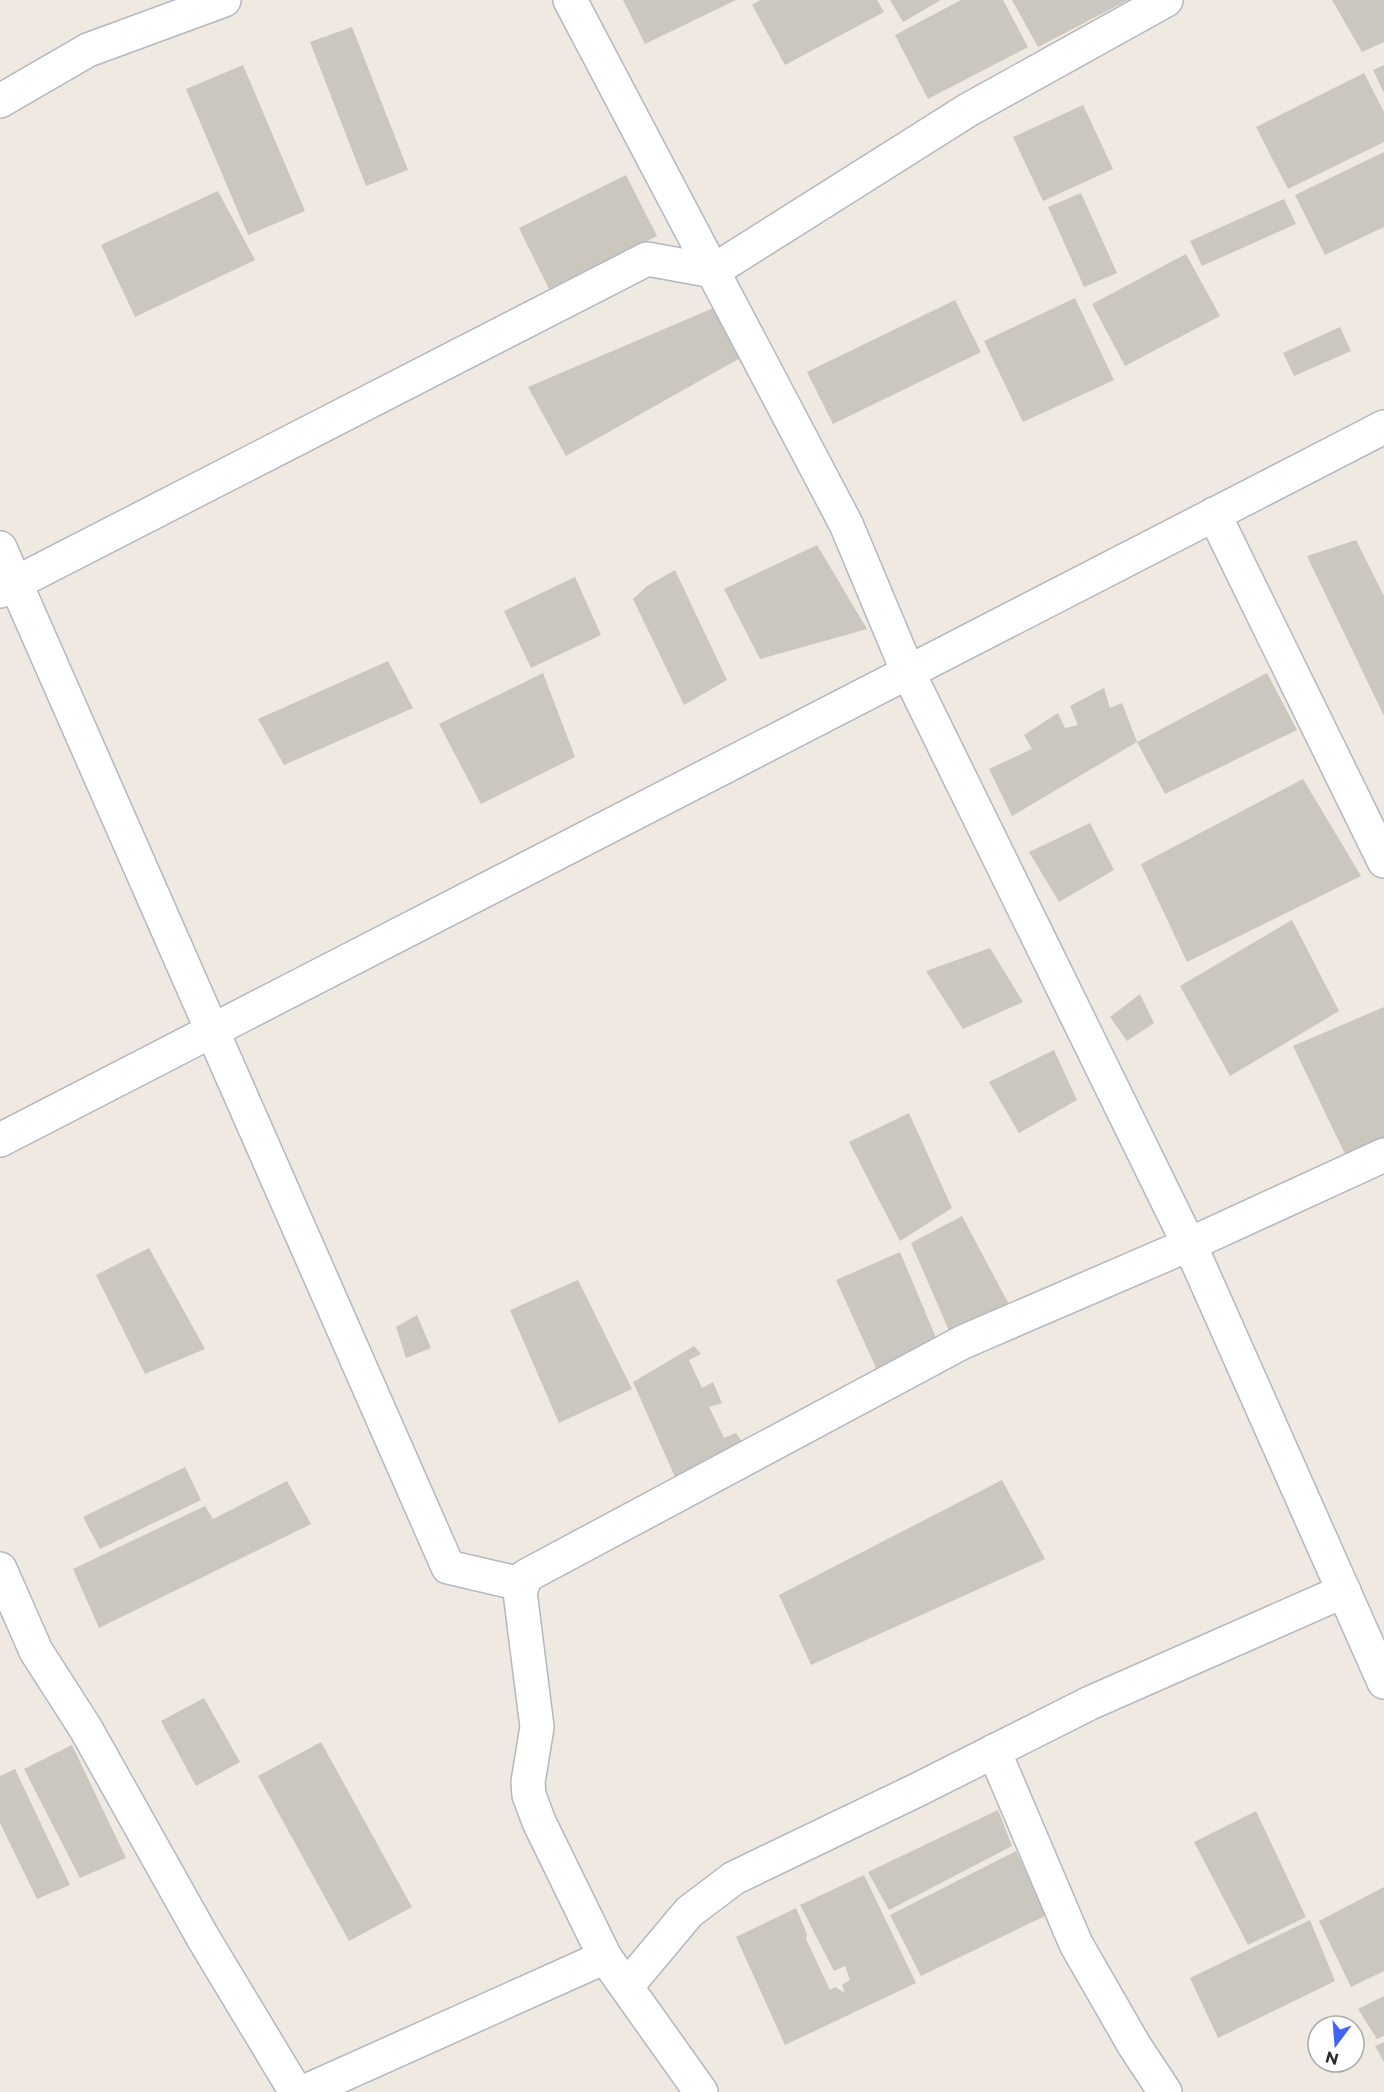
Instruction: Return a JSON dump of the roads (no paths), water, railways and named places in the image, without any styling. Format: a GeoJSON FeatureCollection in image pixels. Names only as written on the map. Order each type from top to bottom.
{"type":"FeatureCollection","features":[{"type":"Feature","properties":{"kind":"street"},"geometry":{"type":"LineString","coordinates":[[0,101],[88,50],[224,0]]}},
{"type":"Feature","properties":{"kind":"street"},"geometry":{"type":"LineString","coordinates":[[570,0],[846,524],[908,672],[1198,1263],[1384,1682]]}},
{"type":"Feature","properties":{"kind":"street"},"geometry":{"type":"LineString","coordinates":[[8,587],[647,259],[713,271],[968,110],[1166,0]]}},
{"type":"Feature","properties":{"kind":"street"},"geometry":{"type":"LineString","coordinates":[[0,1140],[1384,427]]}},
{"type":"Feature","properties":{"kind":"street"},"geometry":{"type":"LineString","coordinates":[[1214,514],[1384,861]]}},
{"type":"Feature","properties":{"kind":"street"},"geometry":{"type":"LineString","coordinates":[[0,548],[8,587],[212,1031],[448,1567],[521,1584]]}},
{"type":"Feature","properties":{"kind":"street"},"geometry":{"type":"LineString","coordinates":[[701,2092],[605,1956],[539,1822],[529,1795],[528,1782],[537,1727],[520,1592],[521,1584],[526,1576],[963,1342],[1188,1245],[1384,1155]]}},
{"type":"Feature","properties":{"kind":"street"},"geometry":{"type":"LineString","coordinates":[[0,1569],[36,1651],[86,1729],[202,1936],[296,2092]]}},
{"type":"Feature","properties":{"kind":"street"},"geometry":{"type":"LineString","coordinates":[[627,1986],[689,1912],[734,1878],[1090,1703],[1344,1591]]}},
{"type":"Feature","properties":{"kind":"street"},"geometry":{"type":"LineString","coordinates":[[994,1751],[1077,1944],[1134,2045],[1165,2092]]}},
{"type":"Feature","properties":{"kind":"street"},"geometry":{"type":"LineString","coordinates":[[304,2092],[605,1956]]}}]}
